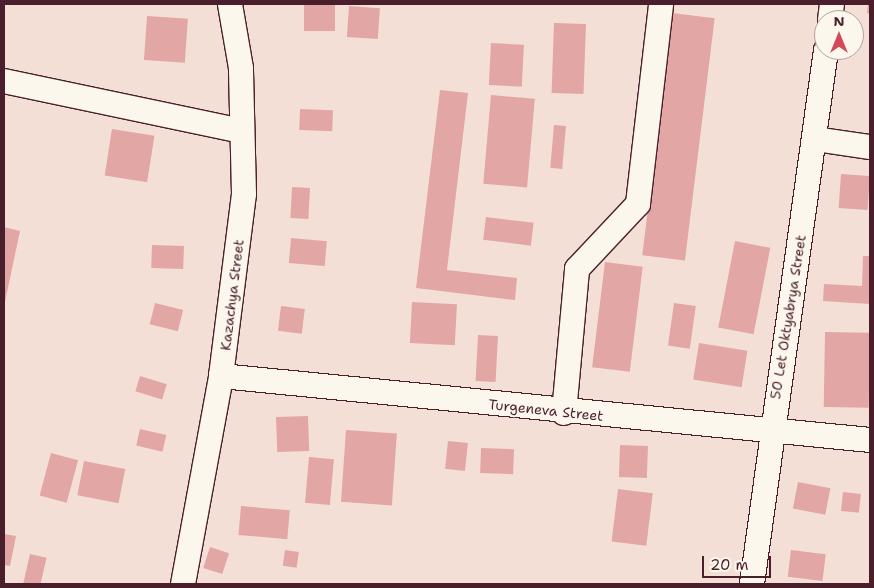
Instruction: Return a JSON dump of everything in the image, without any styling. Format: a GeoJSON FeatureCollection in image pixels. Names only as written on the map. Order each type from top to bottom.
{"type":"FeatureCollection","features":[{"type":"Feature","properties":{"kind":"street","name":"Kazachya Street"},"geometry":{"type":"LineString","coordinates":[[183,584],[221,376],[244,194],[241,68],[230,4]]}},
{"type":"Feature","properties":{"kind":"street"},"geometry":{"type":"LineString","coordinates":[[564,413],[577,269],[638,204],[661,4]]}},
{"type":"Feature","properties":{"kind":"street","name":"50 Let Oktyabrya Street"},"geometry":{"type":"LineString","coordinates":[[752,584],[770,430],[815,139],[825,60]]}},
{"type":"Feature","properties":{"kind":"street"},"geometry":{"type":"LineString","coordinates":[[4,81],[242,131]]}},
{"type":"Feature","properties":{"kind":"street"},"geometry":{"type":"LineString","coordinates":[[815,139],[870,147]]}},
{"type":"Feature","properties":{"kind":"street","name":"Turgeneva Street"},"geometry":{"type":"LineString","coordinates":[[221,376],[564,413],[870,440]]}},
{"type":"Feature","properties":{"kind":"building"},"geometry":{"type":"Polygon","coordinates":[[[304,4],[335,4],[335,31],[304,31],[304,4]]]}},
{"type":"Feature","properties":{"kind":"building"},"geometry":{"type":"Polygon","coordinates":[[[868,4],[870,4],[870,14],[867,13],[868,4]]]}},
{"type":"Feature","properties":{"kind":"building"},"geometry":{"type":"Polygon","coordinates":[[[349,6],[380,8],[378,39],[347,37],[349,6]]]}},
{"type":"Feature","properties":{"kind":"building"},"geometry":{"type":"Polygon","coordinates":[[[672,13],[715,18],[685,260],[642,255],[672,13]]]}},
{"type":"Feature","properties":{"kind":"building"},"geometry":{"type":"Polygon","coordinates":[[[147,16],[188,19],[185,63],[144,60],[147,16]]]}},
{"type":"Feature","properties":{"kind":"building"},"geometry":{"type":"Polygon","coordinates":[[[554,23],[586,24],[584,94],[552,93],[554,23]]]}},
{"type":"Feature","properties":{"kind":"building"},"geometry":{"type":"Polygon","coordinates":[[[491,43],[524,45],[522,87],[489,85],[491,43]]]}},
{"type":"Feature","properties":{"kind":"building"},"geometry":{"type":"Polygon","coordinates":[[[440,90],[468,93],[447,270],[517,278],[515,300],[416,288],[440,90]]]}},
{"type":"Feature","properties":{"kind":"building"},"geometry":{"type":"Polygon","coordinates":[[[491,95],[535,99],[527,187],[483,184],[491,95]]]}},
{"type":"Feature","properties":{"kind":"building"},"geometry":{"type":"Polygon","coordinates":[[[300,109],[333,110],[332,131],[299,130],[300,109]]]}},
{"type":"Feature","properties":{"kind":"building"},"geometry":{"type":"Polygon","coordinates":[[[554,125],[566,126],[562,169],[550,168],[554,125]]]}},
{"type":"Feature","properties":{"kind":"building"},"geometry":{"type":"Polygon","coordinates":[[[112,129],[154,136],[147,182],[105,175],[112,129]]]}},
{"type":"Feature","properties":{"kind":"building"},"geometry":{"type":"Polygon","coordinates":[[[841,174],[870,176],[868,210],[839,208],[841,174]]]}},
{"type":"Feature","properties":{"kind":"building"},"geometry":{"type":"Polygon","coordinates":[[[292,187],[310,188],[308,219],[290,218],[292,187]]]}},
{"type":"Feature","properties":{"kind":"building"},"geometry":{"type":"Polygon","coordinates":[[[486,217],[534,223],[531,246],[483,240],[486,217]]]}},
{"type":"Feature","properties":{"kind":"building"},"geometry":{"type":"Polygon","coordinates":[[[4,227],[20,231],[5,302],[4,302],[4,227]]]}},
{"type":"Feature","properties":{"kind":"building"},"geometry":{"type":"Polygon","coordinates":[[[291,238],[327,241],[325,266],[289,263],[291,238]]]}},
{"type":"Feature","properties":{"kind":"building"},"geometry":{"type":"Polygon","coordinates":[[[735,241],[770,248],[754,334],[718,327],[735,241]]]}},
{"type":"Feature","properties":{"kind":"building"},"geometry":{"type":"Polygon","coordinates":[[[152,245],[184,246],[183,269],[151,268],[152,245]]]}},
{"type":"Feature","properties":{"kind":"building"},"geometry":{"type":"Polygon","coordinates":[[[863,256],[870,256],[870,304],[823,301],[824,284],[862,286],[863,256]]]}},
{"type":"Feature","properties":{"kind":"building"},"geometry":{"type":"Polygon","coordinates":[[[605,262],[643,267],[630,372],[592,367],[605,262]]]}},
{"type":"Feature","properties":{"kind":"building"},"geometry":{"type":"Polygon","coordinates":[[[412,302],[457,304],[455,345],[410,343],[412,302]]]}},
{"type":"Feature","properties":{"kind":"building"},"geometry":{"type":"Polygon","coordinates":[[[155,303],[183,310],[178,331],[150,324],[155,303]]]}},
{"type":"Feature","properties":{"kind":"building"},"geometry":{"type":"Polygon","coordinates":[[[674,303],[696,306],[690,349],[668,346],[674,303]]]}},
{"type":"Feature","properties":{"kind":"building"},"geometry":{"type":"Polygon","coordinates":[[[281,306],[305,309],[302,334],[278,331],[281,306]]]}},
{"type":"Feature","properties":{"kind":"building"},"geometry":{"type":"Polygon","coordinates":[[[825,332],[870,333],[869,408],[824,407],[825,332]]]}},
{"type":"Feature","properties":{"kind":"building"},"geometry":{"type":"Polygon","coordinates":[[[478,335],[498,336],[496,382],[476,381],[478,335]]]}},
{"type":"Feature","properties":{"kind":"building"},"geometry":{"type":"Polygon","coordinates":[[[699,343],[747,351],[742,387],[693,380],[699,343]]]}},
{"type":"Feature","properties":{"kind":"building"},"geometry":{"type":"Polygon","coordinates":[[[140,376],[167,384],[162,399],[135,391],[140,376]]]}},
{"type":"Feature","properties":{"kind":"building"},"geometry":{"type":"Polygon","coordinates":[[[308,416],[309,451],[277,452],[276,417],[308,416]]]}},
{"type":"Feature","properties":{"kind":"building"},"geometry":{"type":"Polygon","coordinates":[[[140,429],[166,435],[162,452],[136,446],[140,429]]]}},
{"type":"Feature","properties":{"kind":"building"},"geometry":{"type":"Polygon","coordinates":[[[346,430],[397,434],[392,505],[341,502],[346,430]]]}},
{"type":"Feature","properties":{"kind":"building"},"geometry":{"type":"Polygon","coordinates":[[[448,441],[468,443],[465,471],[445,469],[448,441]]]}},
{"type":"Feature","properties":{"kind":"building"},"geometry":{"type":"Polygon","coordinates":[[[620,445],[648,446],[647,478],[619,477],[620,445]]]}},
{"type":"Feature","properties":{"kind":"building"},"geometry":{"type":"Polygon","coordinates":[[[481,448],[514,449],[513,474],[480,473],[481,448]]]}},
{"type":"Feature","properties":{"kind":"building"},"geometry":{"type":"Polygon","coordinates":[[[51,453],[78,460],[67,503],[40,496],[51,453]]]}},
{"type":"Feature","properties":{"kind":"building"},"geometry":{"type":"Polygon","coordinates":[[[309,457],[334,459],[330,505],[305,503],[309,457]]]}},
{"type":"Feature","properties":{"kind":"building"},"geometry":{"type":"Polygon","coordinates":[[[84,461],[125,469],[119,503],[77,495],[84,461]]]}},
{"type":"Feature","properties":{"kind":"building"},"geometry":{"type":"Polygon","coordinates":[[[798,482],[830,488],[825,515],[793,509],[798,482]]]}},
{"type":"Feature","properties":{"kind":"building"},"geometry":{"type":"Polygon","coordinates":[[[618,489],[653,493],[646,546],[612,542],[618,489]]]}},
{"type":"Feature","properties":{"kind":"building"},"geometry":{"type":"Polygon","coordinates":[[[843,492],[861,494],[859,513],[841,511],[843,492]]]}},
{"type":"Feature","properties":{"kind":"building"},"geometry":{"type":"Polygon","coordinates":[[[241,506],[290,510],[287,539],[238,535],[241,506]]]}},
{"type":"Feature","properties":{"kind":"building"},"geometry":{"type":"Polygon","coordinates":[[[4,534],[16,536],[10,566],[4,565],[4,534]]]}},
{"type":"Feature","properties":{"kind":"building"},"geometry":{"type":"Polygon","coordinates":[[[210,547],[229,553],[222,574],[203,568],[210,547]]]}},
{"type":"Feature","properties":{"kind":"building"},"geometry":{"type":"Polygon","coordinates":[[[285,550],[299,552],[297,568],[283,566],[285,550]]]}},
{"type":"Feature","properties":{"kind":"building"},"geometry":{"type":"Polygon","coordinates":[[[791,550],[826,554],[822,581],[788,577],[791,550]]]}},
{"type":"Feature","properties":{"kind":"building"},"geometry":{"type":"Polygon","coordinates":[[[30,554],[47,558],[41,584],[23,584],[30,554]]]}}]}
